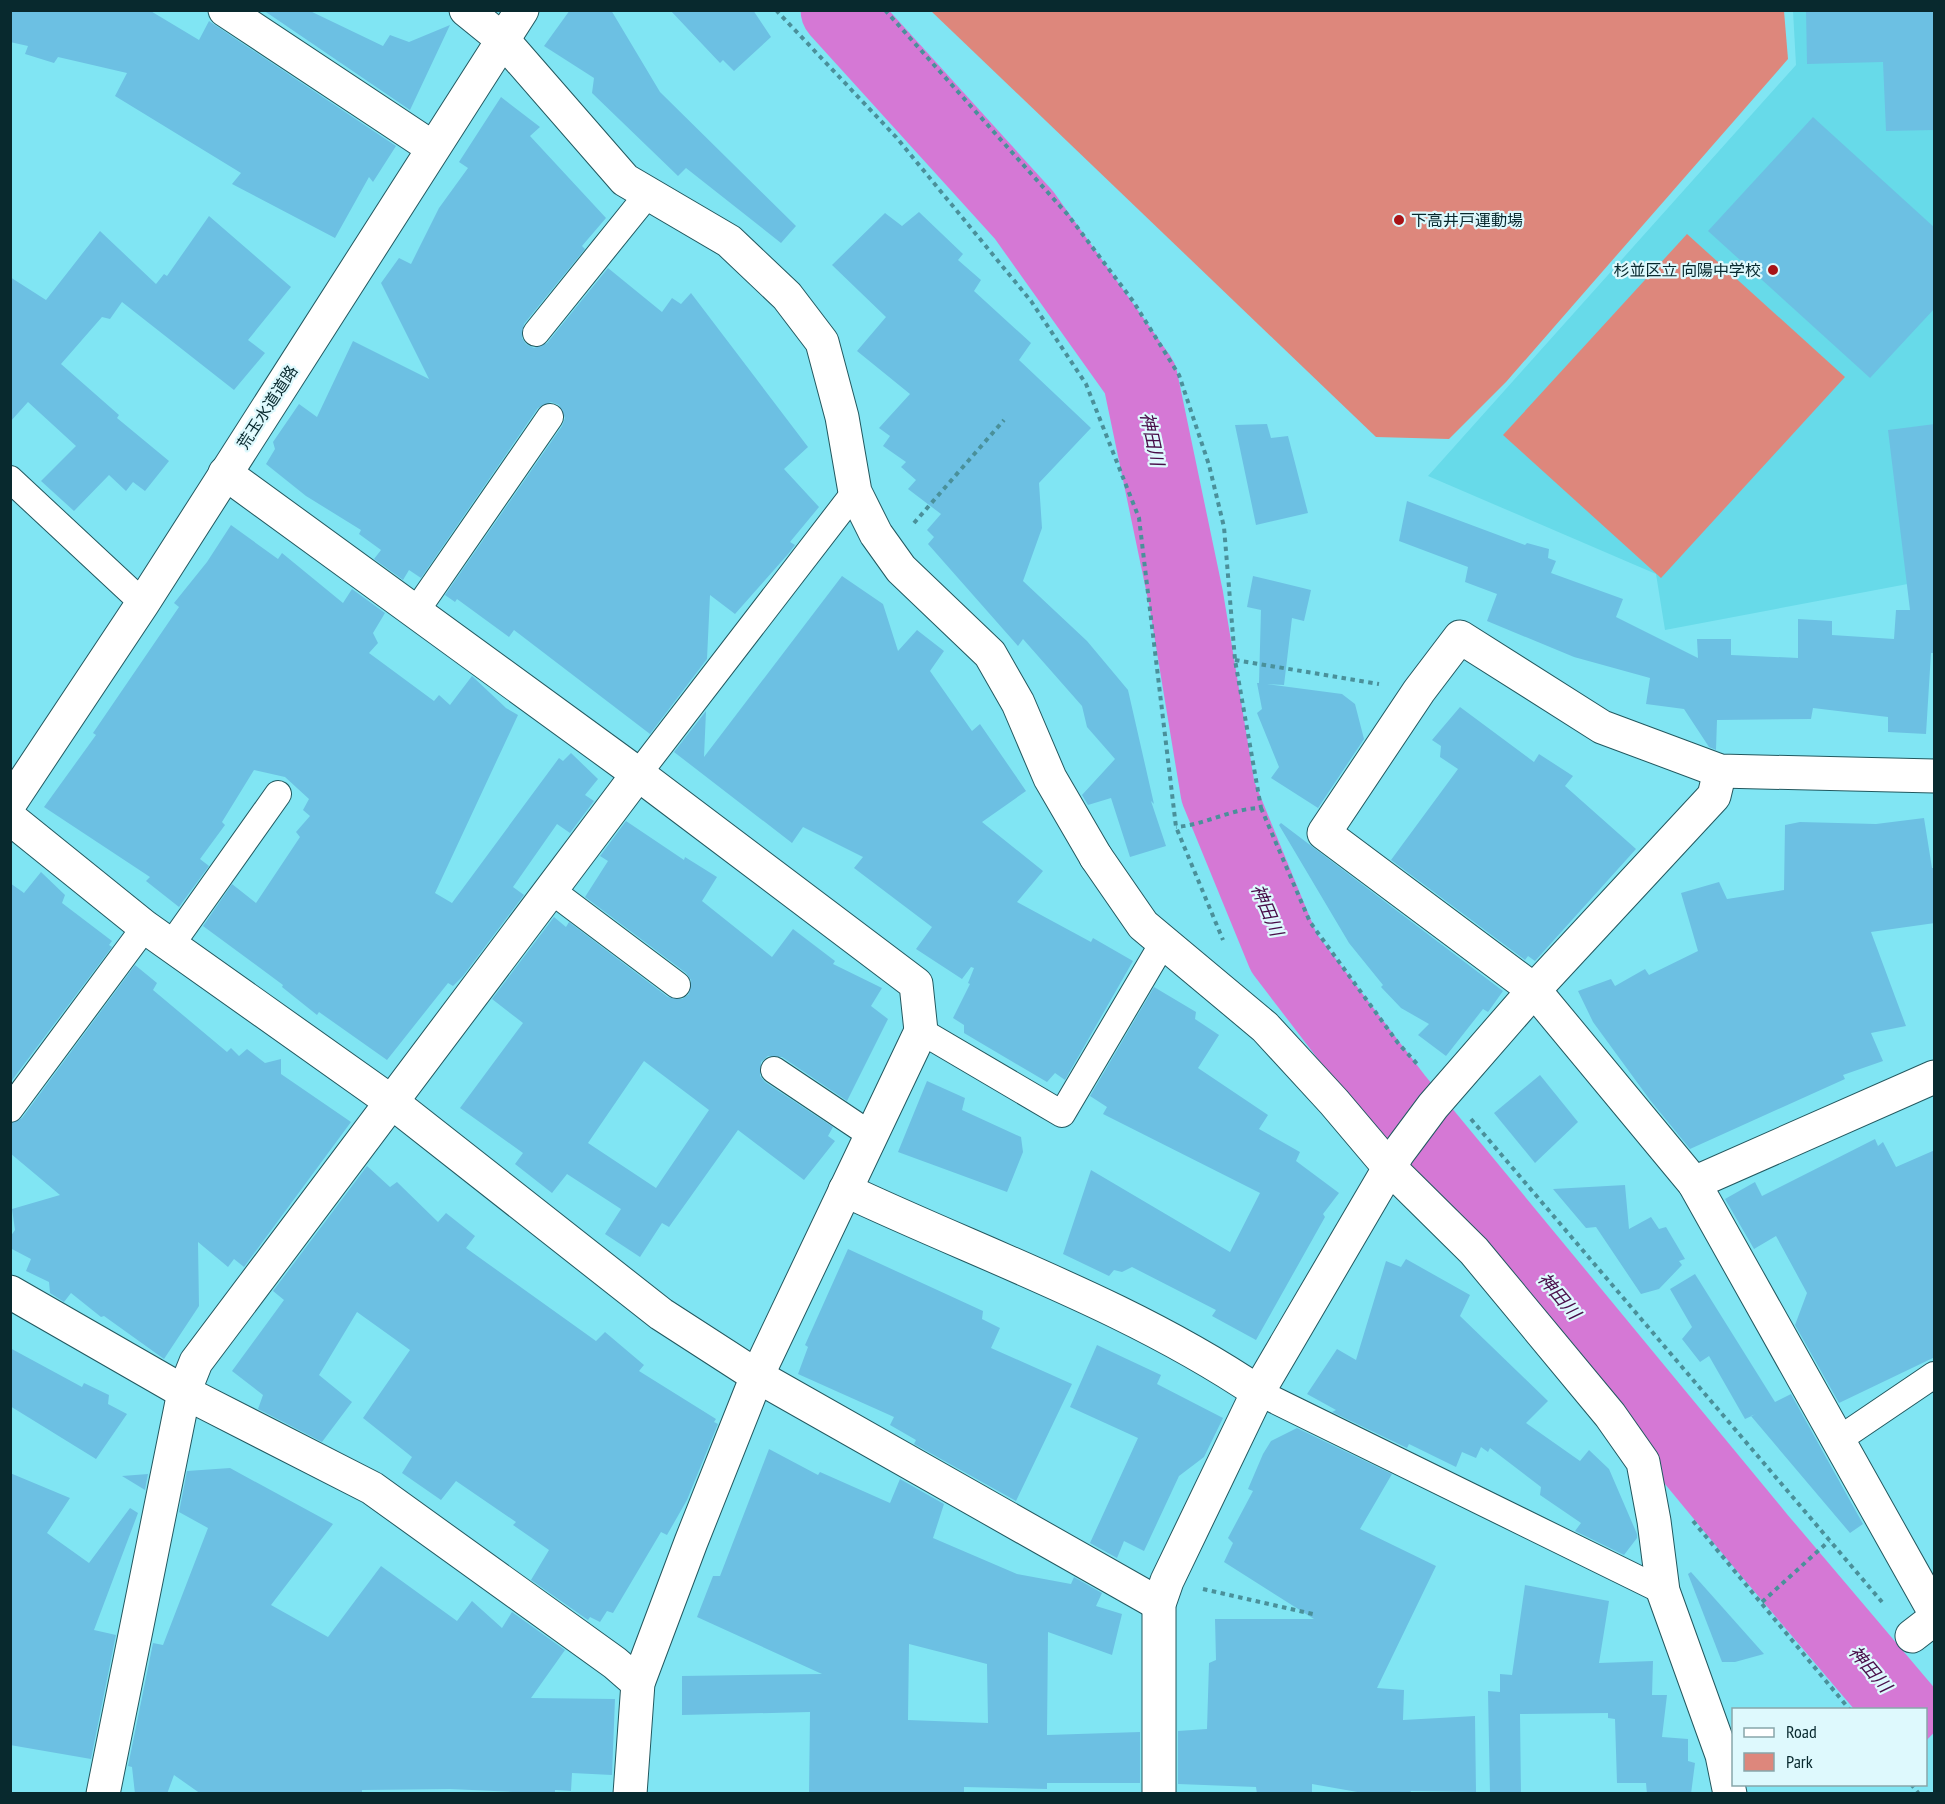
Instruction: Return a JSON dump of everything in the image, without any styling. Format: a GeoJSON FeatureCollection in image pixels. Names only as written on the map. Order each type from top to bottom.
{"type":"FeatureCollection","features":[{"type":"Feature","properties":{"kind":"street"},"geometry":{"type":"LineString","coordinates":[[225,10],[433,148]]}},
{"type":"Feature","properties":{"kind":"street"},"geometry":{"type":"LineString","coordinates":[[466,10],[503,40],[625,180],[729,241],[787,296],[822,342],[842,417],[855,492],[876,534],[901,569],[990,654],[1018,703],[1050,778],[1096,857],[1143,925],[1265,1027],[1334,1102],[1394,1160],[1474,1251],[1610,1415],[1643,1462],[1654,1521],[1663,1591],[1722,1755],[1730,1794]]}},
{"type":"Feature","properties":{"kind":"street","name":"荒玉水道道路"},"geometry":{"type":"LineString","coordinates":[[10,803],[143,603],[522,10]]}},
{"type":"Feature","properties":{"kind":"street"},"geometry":{"type":"LineString","coordinates":[[225,472],[638,774],[916,984],[921,1030],[757,1376],[638,1683],[630,1794]]}},
{"type":"Feature","properties":{"kind":"street"},"geometry":{"type":"LineString","coordinates":[[1935,776],[1720,771],[1602,727],[1460,637],[1419,691],[1324,834],[1534,990],[1694,1183],[1935,1611]]}},
{"type":"Feature","properties":{"kind":"street"},"geometry":{"type":"LineString","coordinates":[[1159,1794],[1163,1592],[1258,1392],[1394,1160],[1439,1099],[1534,990],[1714,796],[1720,771]]}},
{"type":"Feature","properties":{"kind":"street"},"geometry":{"type":"LineString","coordinates":[[103,1794],[184,1392],[196,1362],[393,1103],[638,774]]}},
{"type":"Feature","properties":{"kind":"street"},"geometry":{"type":"LineString","coordinates":[[10,818],[145,927],[393,1103],[661,1314],[757,1376],[1163,1592]]}},
{"type":"Feature","properties":{"kind":"street"},"geometry":{"type":"LineString","coordinates":[[1694,1183],[1935,1077]]}},
{"type":"Feature","properties":{"kind":"street"},"geometry":{"type":"LineString","coordinates":[[845,1190],[1107,1306],[1230,1373],[1258,1392]]}},
{"type":"Feature","properties":{"kind":"street"},"geometry":{"type":"LineString","coordinates":[[10,1292],[184,1392],[372,1488],[615,1663],[638,1683]]}},
{"type":"Feature","properties":{"kind":"lane"},"geometry":{"type":"LineString","coordinates":[[536,333],[648,194]]}},
{"type":"Feature","properties":{"kind":"lane"},"geometry":{"type":"LineString","coordinates":[[416,611],[550,417]]}},
{"type":"Feature","properties":{"kind":"lane"},"geometry":{"type":"LineString","coordinates":[[10,479],[143,603]]}},
{"type":"Feature","properties":{"kind":"lane"},"geometry":{"type":"LineString","coordinates":[[638,774],[855,492]]}},
{"type":"Feature","properties":{"kind":"lane"},"geometry":{"type":"LineString","coordinates":[[171,945],[278,794]]}},
{"type":"Feature","properties":{"kind":"lane"},"geometry":{"type":"LineString","coordinates":[[552,891],[677,985]]}},
{"type":"Feature","properties":{"kind":"lane"},"geometry":{"type":"LineString","coordinates":[[10,1109],[145,927]]}},
{"type":"Feature","properties":{"kind":"lane"},"geometry":{"type":"LineString","coordinates":[[921,1030],[1062,1114],[1163,943]]}},
{"type":"Feature","properties":{"kind":"lane"},"geometry":{"type":"LineString","coordinates":[[774,1070],[871,1135]]}},
{"type":"Feature","properties":{"kind":"lane"},"geometry":{"type":"LineString","coordinates":[[1838,1440],[1935,1375]]}},
{"type":"Feature","properties":{"kind":"lane"},"geometry":{"type":"LineString","coordinates":[[1258,1392],[1663,1591]]}},
{"type":"Feature","properties":{"kind":"path"},"geometry":{"type":"LineString","coordinates":[[776,10],[904,147],[1031,301],[1086,384],[1139,518],[1176,827],[1229,950]]}},
{"type":"Feature","properties":{"kind":"path"},"geometry":{"type":"LineString","coordinates":[[885,10],[1068,215],[1133,302],[1179,375],[1209,465],[1224,527],[1235,660],[1261,808],[1310,922],[1439,1099],[1464,1111],[1829,1541],[1923,1628]]}},
{"type":"Feature","properties":{"kind":"path"},"geometry":{"type":"LineString","coordinates":[[889,552],[1004,420]]}},
{"type":"Feature","properties":{"kind":"path"},"geometry":{"type":"LineString","coordinates":[[1235,660],[1419,691]]}},
{"type":"Feature","properties":{"kind":"path"},"geometry":{"type":"LineString","coordinates":[[1176,827],[1188,826],[1248,808],[1261,808]]}},
{"type":"Feature","properties":{"kind":"path"},"geometry":{"type":"LineString","coordinates":[[1689,1516],[1848,1708]]}},
{"type":"Feature","properties":{"kind":"path"},"geometry":{"type":"LineString","coordinates":[[1762,1602],[1829,1541]]}},
{"type":"Feature","properties":{"kind":"path"},"geometry":{"type":"LineString","coordinates":[[1163,1592],[1317,1615]]}},
{"type":"Feature","properties":{"kind":"shaded area","name":"杉並区立 向陽中学校"},"geometry":{"type":"Polygon","coordinates":[[[1793,11],[1934,11],[1934,579],[1665,630],[1656,574],[1428,476],[1796,65],[1793,11]]]}},
{"type":"Feature","properties":{"kind":"green space","name":"下高井戸運動場"},"geometry":{"type":"Polygon","coordinates":[[[931,11],[1784,11],[1788,59],[1506,382],[1449,439],[1376,437],[931,11]]]}},
{"type":"Feature","properties":{"kind":"green space"},"geometry":{"type":"Polygon","coordinates":[[[1687,234],[1845,377],[1661,578],[1503,435],[1687,234]]]}},
{"type":"Feature","properties":{"kind":"building"},"geometry":{"type":"Polygon","coordinates":[[[10,10],[149,10],[199,40],[209,21],[396,146],[373,182],[369,177],[335,238],[232,184],[241,173],[115,96],[127,73],[58,57],[54,63],[25,54],[28,46],[10,42],[10,10]]]}},
{"type":"Feature","properties":{"kind":"building"},"geometry":{"type":"Polygon","coordinates":[[[263,10],[308,10],[383,46],[390,35],[409,42],[450,25],[410,110],[263,10]]]}},
{"type":"Feature","properties":{"kind":"building"},"geometry":{"type":"Polygon","coordinates":[[[570,10],[611,10],[660,92],[796,226],[781,243],[686,168],[678,176],[592,93],[594,78],[544,46],[570,10]]]}},
{"type":"Feature","properties":{"kind":"building"},"geometry":{"type":"Polygon","coordinates":[[[670,10],[753,10],[771,37],[734,71],[723,60],[720,63],[670,10]]]}},
{"type":"Feature","properties":{"kind":"building"},"geometry":{"type":"Polygon","coordinates":[[[1806,10],[1935,10],[1935,130],[1886,131],[1883,62],[1807,64],[1806,10]]]}},
{"type":"Feature","properties":{"kind":"building"},"geometry":{"type":"Polygon","coordinates":[[[501,97],[540,127],[530,136],[606,218],[582,246],[585,249],[524,324],[522,338],[526,344],[534,348],[547,343],[608,268],[662,312],[672,298],[681,304],[691,293],[808,447],[784,469],[819,507],[790,542],[795,545],[789,553],[735,614],[710,595],[707,659],[650,734],[514,630],[509,637],[457,599],[455,602],[445,595],[562,426],[565,418],[559,405],[551,402],[538,408],[421,578],[409,570],[403,580],[374,559],[381,550],[359,534],[361,530],[306,496],[266,464],[275,449],[273,442],[299,404],[317,417],[353,341],[429,379],[381,283],[399,258],[411,264],[439,208],[468,168],[459,162],[501,97]]]}},
{"type":"Feature","properties":{"kind":"building"},"geometry":{"type":"Polygon","coordinates":[[[1813,117],[1935,228],[1935,308],[1870,378],[1708,231],[1813,117]]]}},
{"type":"Feature","properties":{"kind":"building"},"geometry":{"type":"Polygon","coordinates":[[[919,212],[963,254],[958,260],[981,280],[974,291],[1031,343],[1019,360],[1091,428],[1039,483],[1042,528],[1023,581],[1087,641],[1128,690],[1154,804],[1151,801],[1166,846],[1130,857],[1111,798],[1088,805],[1082,795],[1115,759],[1087,727],[1082,706],[1023,639],[1018,646],[928,544],[934,537],[927,530],[941,514],[908,489],[916,480],[901,467],[906,462],[883,446],[890,436],[879,428],[910,394],[857,351],[886,317],[832,265],[885,213],[902,226],[919,212]]]}},
{"type":"Feature","properties":{"kind":"building"},"geometry":{"type":"Polygon","coordinates":[[[209,216],[291,287],[248,340],[265,353],[234,390],[122,302],[110,319],[102,317],[61,364],[119,415],[117,418],[169,461],[145,491],[133,482],[126,491],[109,475],[74,511],[41,481],[76,446],[28,402],[10,422],[10,277],[46,300],[100,231],[156,284],[164,274],[167,276],[209,216]]]}},
{"type":"Feature","properties":{"kind":"building"},"geometry":{"type":"Polygon","coordinates":[[[1267,424],[1271,438],[1288,436],[1308,513],[1256,525],[1235,425],[1267,424]]]}},
{"type":"Feature","properties":{"kind":"building"},"geometry":{"type":"Polygon","coordinates":[[[1935,424],[1935,653],[1931,653],[1926,734],[1888,732],[1888,717],[1813,708],[1811,719],[1717,720],[1716,750],[1709,747],[1684,709],[1646,704],[1650,678],[1574,657],[1487,621],[1497,594],[1465,582],[1468,567],[1399,541],[1407,501],[1525,545],[1527,543],[1549,549],[1548,558],[1556,561],[1551,573],[1623,599],[1616,617],[1698,658],[1697,639],[1731,639],[1731,655],[1798,658],[1798,619],[1832,621],[1832,635],[1894,639],[1896,610],[1910,610],[1888,430],[1935,424]]]}},
{"type":"Feature","properties":{"kind":"building"},"geometry":{"type":"Polygon","coordinates":[[[231,525],[278,559],[282,553],[343,603],[352,589],[385,613],[373,633],[378,643],[369,653],[434,701],[439,695],[450,705],[472,676],[506,708],[518,715],[435,893],[452,903],[559,758],[563,761],[571,753],[598,779],[585,795],[594,801],[570,833],[557,824],[513,887],[524,895],[463,976],[453,986],[448,983],[387,1060],[319,1012],[317,1015],[282,987],[283,985],[203,926],[232,884],[256,903],[300,837],[296,832],[310,816],[303,810],[309,799],[285,777],[254,770],[222,822],[225,825],[200,859],[209,866],[179,907],[146,881],[150,877],[44,807],[96,735],[93,733],[179,607],[174,603],[207,562],[231,525]]]}},
{"type":"Feature","properties":{"kind":"building"},"geometry":{"type":"Polygon","coordinates":[[[842,576],[883,604],[898,651],[917,630],[944,651],[930,671],[972,731],[980,724],[1026,791],[982,822],[1043,871],[1017,902],[1091,942],[1093,938],[1133,961],[1065,1080],[1055,1073],[1047,1082],[964,1033],[964,1025],[953,1018],[970,984],[968,983],[974,968],[971,967],[962,979],[916,949],[932,927],[854,868],[863,857],[803,827],[792,843],[674,752],[706,711],[704,757],[842,576]]]}},
{"type":"Feature","properties":{"kind":"building"},"geometry":{"type":"Polygon","coordinates":[[[1253,576],[1311,590],[1304,621],[1292,618],[1284,685],[1267,684],[1342,694],[1355,704],[1364,739],[1318,808],[1271,778],[1279,767],[1257,713],[1262,709],[1257,683],[1259,683],[1261,610],[1247,607],[1253,576]]]}},
{"type":"Feature","properties":{"kind":"building"},"geometry":{"type":"Polygon","coordinates":[[[1460,707],[1534,762],[1539,754],[1573,776],[1565,786],[1636,849],[1535,961],[1528,956],[1525,960],[1391,860],[1458,769],[1440,757],[1441,746],[1432,740],[1460,707]]]}},
{"type":"Feature","properties":{"kind":"building"},"geometry":{"type":"Polygon","coordinates":[[[1924,818],[1932,868],[1935,868],[1935,923],[1871,932],[1906,1026],[1871,1033],[1883,1061],[1843,1075],[1845,1079],[1690,1149],[1650,1100],[1593,1022],[1578,991],[1611,979],[1615,986],[1645,969],[1649,975],[1698,951],[1681,893],[1719,882],[1727,899],[1784,890],[1785,825],[1800,822],[1876,824],[1924,818]]]}},
{"type":"Feature","properties":{"kind":"building"},"geometry":{"type":"Polygon","coordinates":[[[626,821],[684,860],[685,857],[717,877],[702,901],[772,957],[793,929],[835,961],[833,964],[882,988],[871,1006],[888,1019],[847,1101],[782,1057],[768,1056],[761,1062],[760,1076],[765,1082],[833,1127],[828,1136],[835,1141],[804,1180],[738,1130],[669,1227],[662,1223],[640,1257],[605,1234],[621,1209],[567,1174],[552,1193],[515,1164],[523,1153],[460,1108],[523,1023],[492,999],[554,917],[566,927],[569,922],[668,997],[682,999],[689,994],[691,980],[686,973],[585,897],[608,861],[600,856],[626,821]],[[644,1061],[588,1143],[656,1188],[709,1110],[644,1061]]]}},
{"type":"Feature","properties":{"kind":"building"},"geometry":{"type":"Polygon","coordinates":[[[1281,823],[1503,991],[1488,1012],[1483,1009],[1446,1056],[1418,1035],[1429,1024],[1401,1008],[1381,987],[1383,985],[1349,943],[1279,825],[1281,823]]]}},
{"type":"Feature","properties":{"kind":"building"},"geometry":{"type":"Polygon","coordinates":[[[41,872],[65,895],[62,903],[112,941],[109,945],[112,947],[10,1083],[10,883],[24,893],[41,872]]]}},
{"type":"Feature","properties":{"kind":"building"},"geometry":{"type":"Polygon","coordinates":[[[135,965],[157,983],[153,990],[227,1052],[231,1048],[239,1056],[247,1049],[265,1063],[281,1059],[281,1074],[351,1122],[244,1267],[234,1259],[228,1267],[198,1242],[199,1306],[164,1359],[104,1316],[101,1317],[71,1293],[64,1302],[50,1293],[49,1282],[26,1271],[31,1259],[10,1248],[10,1237],[15,1230],[12,1209],[60,1195],[10,1153],[10,1124],[22,1118],[135,965]]]}},
{"type":"Feature","properties":{"kind":"building"},"geometry":{"type":"Polygon","coordinates":[[[1154,987],[1196,1012],[1195,1019],[1219,1035],[1198,1068],[1268,1115],[1259,1129],[1300,1152],[1296,1161],[1339,1193],[1323,1214],[1325,1217],[1256,1340],[1212,1316],[1216,1310],[1132,1267],[1122,1272],[1114,1270],[1109,1276],[1063,1254],[1091,1170],[1230,1252],[1260,1193],[1103,1114],[1107,1107],[1090,1096],[1154,987]]]}},
{"type":"Feature","properties":{"kind":"building"},"geometry":{"type":"Polygon","coordinates":[[[1540,1075],[1578,1122],[1535,1163],[1494,1113],[1540,1075]]]}},
{"type":"Feature","properties":{"kind":"building"},"geometry":{"type":"Polygon","coordinates":[[[927,1081],[965,1098],[962,1110],[1021,1137],[1023,1152],[1007,1192],[898,1152],[927,1081]]]}},
{"type":"Feature","properties":{"kind":"building"},"geometry":{"type":"Polygon","coordinates":[[[1875,1139],[1878,1146],[1883,1142],[1896,1167],[1935,1150],[1935,1357],[1839,1403],[1795,1325],[1807,1293],[1776,1236],[1754,1249],[1725,1199],[1755,1182],[1762,1196],[1875,1139]]]}},
{"type":"Feature","properties":{"kind":"building"},"geometry":{"type":"Polygon","coordinates":[[[367,1166],[390,1187],[397,1182],[438,1222],[446,1213],[475,1236],[466,1248],[596,1341],[605,1332],[644,1365],[639,1371],[716,1419],[714,1422],[718,1424],[687,1500],[667,1535],[661,1532],[613,1613],[607,1611],[600,1622],[590,1617],[588,1620],[531,1580],[549,1550],[513,1525],[516,1522],[456,1481],[441,1500],[402,1473],[412,1457],[363,1418],[410,1350],[357,1312],[319,1375],[352,1402],[322,1442],[258,1409],[263,1395],[232,1371],[284,1300],[273,1291],[367,1166]]]}},
{"type":"Feature","properties":{"kind":"building"},"geometry":{"type":"Polygon","coordinates":[[[1625,1185],[1629,1229],[1651,1217],[1659,1229],[1666,1227],[1685,1259],[1679,1261],[1682,1265],[1659,1289],[1641,1294],[1596,1227],[1586,1228],[1553,1189],[1625,1185]]]}},
{"type":"Feature","properties":{"kind":"building"},"geometry":{"type":"Polygon","coordinates":[[[848,1249],[983,1311],[982,1319],[1000,1328],[991,1348],[1072,1384],[1016,1501],[914,1444],[916,1440],[890,1425],[894,1417],[798,1374],[808,1347],[805,1345],[848,1249]]]}},
{"type":"Feature","properties":{"kind":"building"},"geometry":{"type":"Polygon","coordinates":[[[1406,1259],[1470,1295],[1460,1316],[1548,1401],[1526,1423],[1580,1461],[1589,1450],[1609,1469],[1637,1534],[1637,1538],[1624,1555],[1575,1531],[1581,1523],[1540,1495],[1541,1487],[1490,1448],[1488,1452],[1481,1447],[1476,1458],[1462,1452],[1456,1467],[1409,1444],[1407,1448],[1332,1412],[1336,1410],[1307,1394],[1337,1349],[1356,1360],[1386,1261],[1401,1267],[1406,1259]]]}},
{"type":"Feature","properties":{"kind":"building"},"geometry":{"type":"Polygon","coordinates":[[[1695,1274],[1775,1402],[1791,1394],[1863,1524],[1850,1533],[1751,1416],[1745,1419],[1709,1356],[1700,1362],[1682,1339],[1692,1327],[1670,1289],[1695,1274]]]}},
{"type":"Feature","properties":{"kind":"building"},"geometry":{"type":"Polygon","coordinates":[[[1097,1345],[1161,1375],[1157,1384],[1223,1418],[1204,1457],[1179,1476],[1144,1551],[1124,1541],[1117,1558],[1090,1543],[1138,1438],[1070,1407],[1097,1345]]]}},
{"type":"Feature","properties":{"kind":"building"},"geometry":{"type":"Polygon","coordinates":[[[10,1348],[82,1387],[84,1383],[109,1395],[108,1404],[127,1414],[96,1459],[10,1406],[10,1348]]]}},
{"type":"Feature","properties":{"kind":"building"},"geometry":{"type":"Polygon","coordinates":[[[1297,1428],[1392,1474],[1360,1529],[1436,1566],[1377,1688],[1404,1690],[1403,1720],[1475,1716],[1476,1792],[1363,1793],[1312,1784],[1312,1794],[1257,1794],[1256,1787],[1178,1784],[1178,1731],[1207,1729],[1209,1663],[1216,1660],[1215,1619],[1314,1619],[1224,1562],[1233,1543],[1228,1538],[1253,1491],[1248,1489],[1263,1454],[1271,1441],[1297,1428]]]}},
{"type":"Feature","properties":{"kind":"building"},"geometry":{"type":"Polygon","coordinates":[[[769,1449],[818,1475],[820,1472],[890,1503],[900,1479],[944,1504],[933,1538],[1017,1574],[1071,1584],[1074,1577],[1102,1593],[1096,1606],[1122,1614],[1112,1655],[1048,1632],[1047,1735],[1140,1732],[1140,1783],[1047,1783],[1047,1789],[964,1787],[964,1794],[809,1794],[810,1712],[682,1715],[682,1676],[822,1674],[697,1617],[713,1576],[720,1576],[769,1449]],[[909,1644],[908,1720],[988,1723],[987,1664],[909,1644]]]}},
{"type":"Feature","properties":{"kind":"building"},"geometry":{"type":"Polygon","coordinates":[[[230,1468],[333,1524],[271,1605],[328,1637],[381,1566],[457,1621],[472,1601],[502,1628],[512,1612],[565,1650],[531,1698],[615,1699],[612,1775],[572,1773],[571,1791],[555,1790],[555,1794],[450,1789],[362,1790],[362,1794],[201,1794],[174,1775],[167,1794],[135,1794],[132,1767],[128,1766],[153,1643],[163,1645],[208,1528],[179,1512],[187,1471],[230,1468]]]}},
{"type":"Feature","properties":{"kind":"building"},"geometry":{"type":"Polygon","coordinates":[[[10,1473],[70,1498],[47,1533],[89,1563],[130,1508],[138,1513],[94,1630],[116,1635],[91,1759],[10,1745],[10,1473]]]}},
{"type":"Feature","properties":{"kind":"building"},"geometry":{"type":"Polygon","coordinates":[[[148,1474],[145,1490],[122,1476],[148,1474]]]}},
{"type":"Feature","properties":{"kind":"building"},"geometry":{"type":"Polygon","coordinates":[[[1691,1572],[1764,1654],[1735,1662],[1722,1662],[1688,1574],[1691,1572]]]}},
{"type":"Feature","properties":{"kind":"building"},"geometry":{"type":"Polygon","coordinates":[[[1525,1585],[1609,1601],[1599,1663],[1653,1661],[1652,1695],[1667,1695],[1662,1737],[1688,1739],[1688,1761],[1695,1763],[1691,1794],[1647,1794],[1646,1783],[1617,1783],[1615,1719],[1608,1718],[1608,1713],[1520,1714],[1521,1794],[1490,1794],[1488,1691],[1500,1692],[1500,1674],[1512,1675],[1525,1585]]]}},
{"type":"Feature","properties":{"kind":"waterway","name":"神田川"},"geometry":{"type":"LineString","coordinates":[[838,10],[1024,215],[1140,378],[1186,598],[1218,792],[1284,953],[1395,1098],[1759,1539],[1902,1708]]}},
{"type":"Feature","properties":{"kind":"place","name":"下高井戸運動場"},"geometry":{"type":"Point","coordinates":[1399,220]}},
{"type":"Feature","properties":{"kind":"place","name":"杉並区立 向陽中学校"},"geometry":{"type":"Point","coordinates":[1773,270]}}]}
